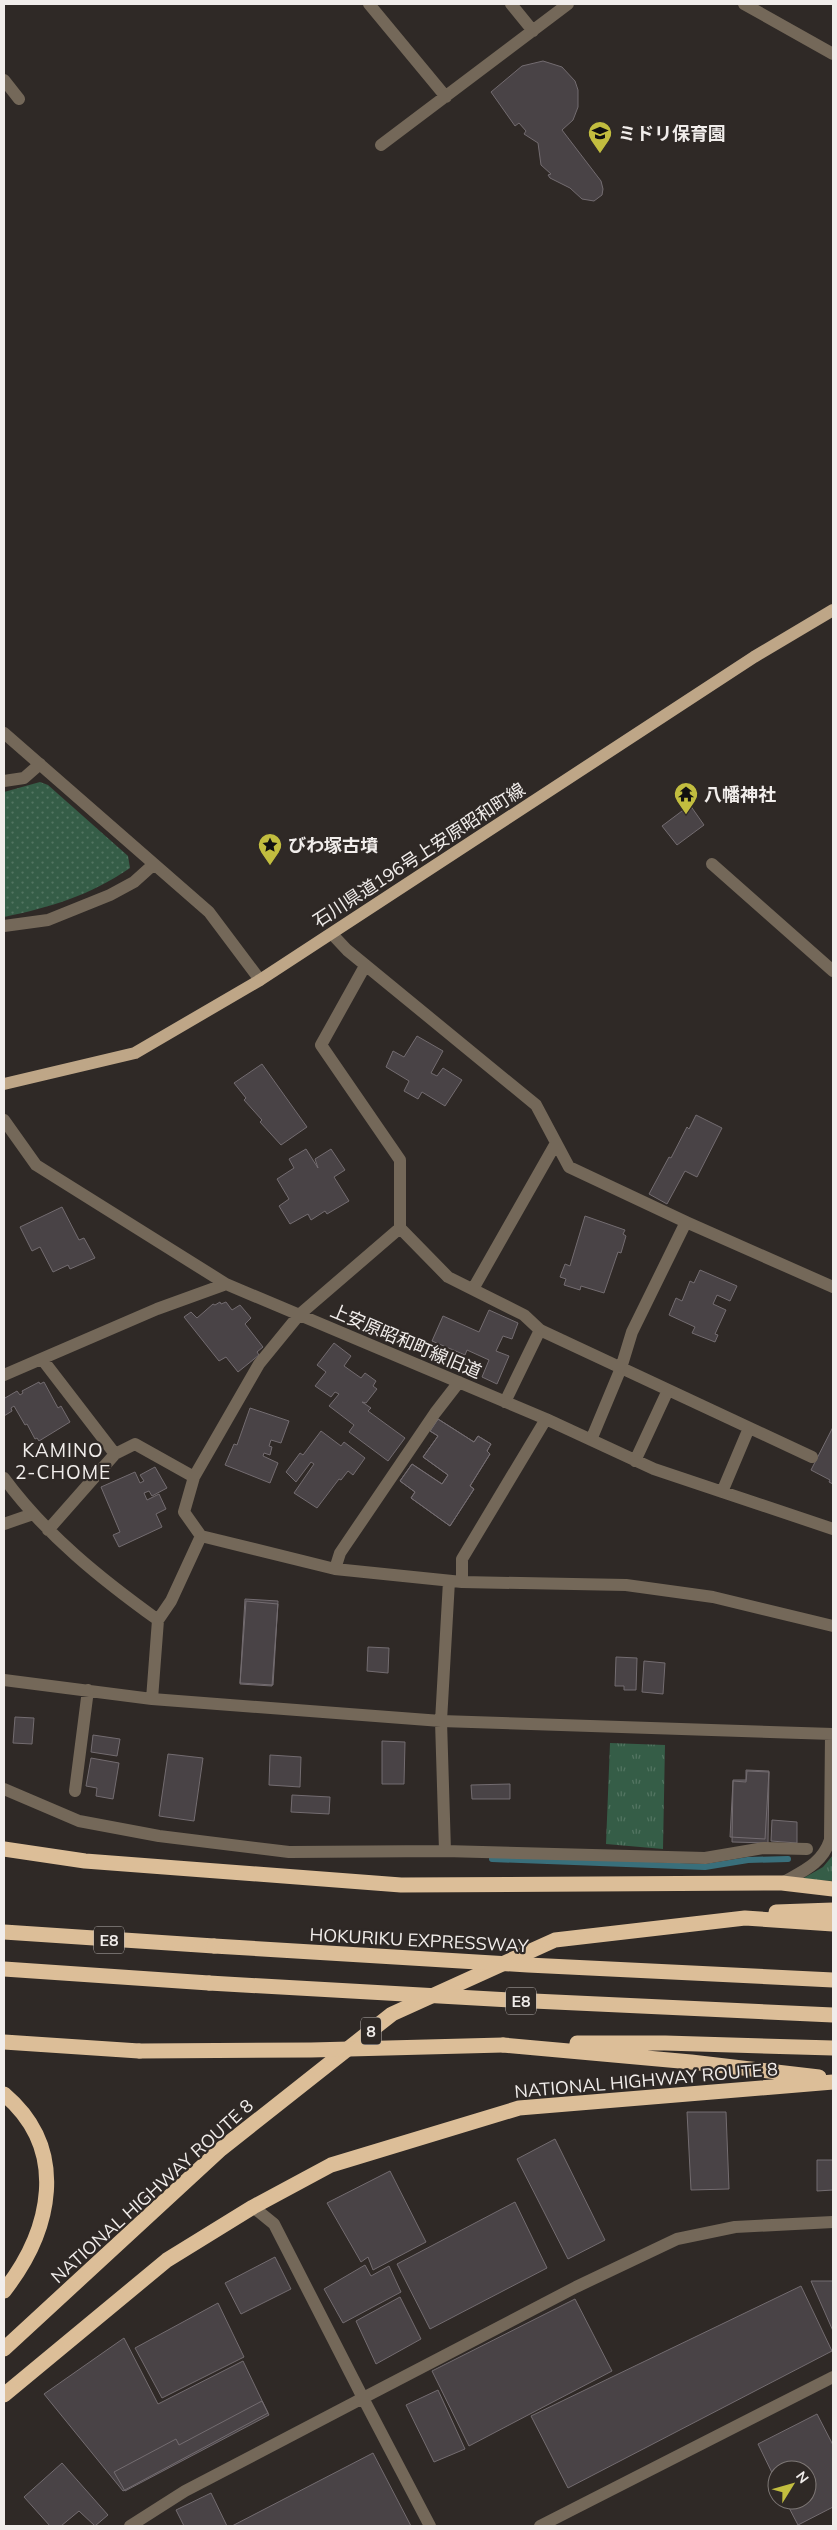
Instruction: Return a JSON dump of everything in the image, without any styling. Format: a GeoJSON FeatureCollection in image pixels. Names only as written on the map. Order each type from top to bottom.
{"type":"FeatureCollection","features":[{"type":"Feature","properties":{"kind":"highway"},"geometry":{"type":"LineString","coordinates":[[4,1849],[85,1861],[401,1885],[782,1883],[833,1888]]}},
{"type":"Feature","properties":{"kind":"highway"},"geometry":{"type":"LineString","coordinates":[[745,1918],[784,1911],[833,1910]]}},
{"type":"Feature","properties":{"kind":"highway","name":"NATIONAL HIGHWAY ROUTE 8"},"geometry":{"type":"LineString","coordinates":[[4,2349],[221,2149],[392,2014],[554,1940],[745,1918],[833,1924]]}},
{"type":"Feature","properties":{"kind":"highway","name":"HOKURIKU EXPRESSWAY"},"geometry":{"type":"LineString","coordinates":[[4,1932],[528,1965],[833,1980]]}},
{"type":"Feature","properties":{"kind":"highway","name":"E8"},"geometry":{"type":"LineString","coordinates":[[4,1969],[512,2000],[833,2015]]}},
{"type":"Feature","properties":{"kind":"highway"},"geometry":{"type":"LineString","coordinates":[[4,2042],[139,2051],[311,2050],[608,2042],[833,2048]]}},
{"type":"Feature","properties":{"kind":"highway"},"geometry":{"type":"LineString","coordinates":[[503,2045],[690,2062],[833,2080]]}},
{"type":"Feature","properties":{"kind":"highway","name":"NATIONAL HIGHWAY ROUTE 8"},"geometry":{"type":"LineString","coordinates":[[4,2395],[167,2260],[253,2207],[331,2164],[519,2108],[833,2080]]}},
{"type":"Feature","properties":{"kind":"highway"},"geometry":{"type":"LineString","coordinates":[[4,2094],[14,2102],[31,2126],[42,2152],[47,2181],[45,2212],[36,2239],[17,2275],[4,2291]]}},
{"type":"Feature","properties":{"kind":"main road","name":"石川県道196号上安原昭和町線"},"geometry":{"type":"LineString","coordinates":[[4,1084],[135,1053],[260,980],[754,657],[833,610]]}},
{"type":"Feature","properties":{"kind":"street"},"geometry":{"type":"LineString","coordinates":[[369,4],[446,97]]}},
{"type":"Feature","properties":{"kind":"street"},"geometry":{"type":"LineString","coordinates":[[511,4],[533,31]]}},
{"type":"Feature","properties":{"kind":"street"},"geometry":{"type":"LineString","coordinates":[[381,145],[568,4]]}},
{"type":"Feature","properties":{"kind":"street"},"geometry":{"type":"LineString","coordinates":[[744,4],[833,54]]}},
{"type":"Feature","properties":{"kind":"street"},"geometry":{"type":"LineString","coordinates":[[4,80],[19,99]]}},
{"type":"Feature","properties":{"kind":"street"},"geometry":{"type":"LineString","coordinates":[[4,733],[209,912],[260,980]]}},
{"type":"Feature","properties":{"kind":"street"},"geometry":{"type":"LineString","coordinates":[[4,781],[24,778],[40,764]]}},
{"type":"Feature","properties":{"kind":"street"},"geometry":{"type":"LineString","coordinates":[[4,926],[48,920],[110,896],[134,882],[154,864]]}},
{"type":"Feature","properties":{"kind":"street"},"geometry":{"type":"LineString","coordinates":[[712,864],[833,971]]}},
{"type":"Feature","properties":{"kind":"street"},"geometry":{"type":"LineString","coordinates":[[332,934],[365,966],[536,1105],[569,1167],[686,1222],[833,1287]]}},
{"type":"Feature","properties":{"kind":"street"},"geometry":{"type":"LineString","coordinates":[[365,966],[321,1045],[400,1160],[400,1228],[448,1277],[524,1315],[540,1330],[812,1457]]}},
{"type":"Feature","properties":{"kind":"street","name":"上安原昭和町線旧道"},"geometry":{"type":"LineString","coordinates":[[4,1120],[36,1165],[226,1284],[546,1419],[654,1470],[833,1529]]}},
{"type":"Feature","properties":{"kind":"street"},"geometry":{"type":"LineString","coordinates":[[473,1289],[556,1143]]}},
{"type":"Feature","properties":{"kind":"street"},"geometry":{"type":"LineString","coordinates":[[591,1440],[621,1368],[632,1332],[686,1222]]}},
{"type":"Feature","properties":{"kind":"street"},"geometry":{"type":"LineString","coordinates":[[400,1228],[299,1315],[259,1364],[194,1477],[184,1512],[201,1536],[335,1569],[462,1582],[626,1585],[713,1597],[833,1626]]}},
{"type":"Feature","properties":{"kind":"street"},"geometry":{"type":"LineString","coordinates":[[4,1375],[157,1309],[226,1284]]}},
{"type":"Feature","properties":{"kind":"street"},"geometry":{"type":"LineString","coordinates":[[505,1402],[540,1330]]}},
{"type":"Feature","properties":{"kind":"street"},"geometry":{"type":"LineString","coordinates":[[42,1359],[115,1454]]}},
{"type":"Feature","properties":{"kind":"street"},"geometry":{"type":"LineString","coordinates":[[335,1569],[340,1553],[435,1413],[459,1382]]}},
{"type":"Feature","properties":{"kind":"street"},"geometry":{"type":"LineString","coordinates":[[635,1460],[668,1390]]}},
{"type":"Feature","properties":{"kind":"street"},"geometry":{"type":"LineString","coordinates":[[462,1582],[462,1559],[546,1419]]}},
{"type":"Feature","properties":{"kind":"street"},"geometry":{"type":"LineString","coordinates":[[722,1492],[749,1428]]}},
{"type":"Feature","properties":{"kind":"street"},"geometry":{"type":"LineString","coordinates":[[48,1530],[115,1454],[134,1444],[194,1477]]}},
{"type":"Feature","properties":{"kind":"street"},"geometry":{"type":"LineString","coordinates":[[4,1478],[48,1530],[118,1592],[158,1620]]}},
{"type":"Feature","properties":{"kind":"street"},"geometry":{"type":"LineString","coordinates":[[4,1524],[33,1514]]}},
{"type":"Feature","properties":{"kind":"street"},"geometry":{"type":"LineString","coordinates":[[152,1699],[158,1620],[171,1601],[201,1536]]}},
{"type":"Feature","properties":{"kind":"street"},"geometry":{"type":"LineString","coordinates":[[445,1850],[441,1721],[448,1581]]}},
{"type":"Feature","properties":{"kind":"street"},"geometry":{"type":"LineString","coordinates":[[4,1680],[152,1699],[441,1721],[832,1734],[830,1840],[826,1853],[816,1864],[782,1883]]}},
{"type":"Feature","properties":{"kind":"street"},"geometry":{"type":"LineString","coordinates":[[74,1791],[88,1690]]}},
{"type":"Feature","properties":{"kind":"street"},"geometry":{"type":"LineString","coordinates":[[4,1789],[79,1821],[159,1836],[289,1852],[445,1850],[705,1858],[764,1848],[806,1849]]}},
{"type":"Feature","properties":{"kind":"street"},"geometry":{"type":"LineString","coordinates":[[253,2207],[274,2224],[430,2526]]}},
{"type":"Feature","properties":{"kind":"street"},"geometry":{"type":"LineString","coordinates":[[130,2526],[185,2491],[576,2287],[677,2239],[735,2227],[833,2222]]}},
{"type":"Feature","properties":{"kind":"street"},"geometry":{"type":"LineString","coordinates":[[540,2526],[833,2377]]}},
{"type":"Feature","properties":{"kind":"green space"},"geometry":{"type":"Polygon","coordinates":[[[40,782],[48,785],[128,856],[130,868],[85,893],[38,909],[4,917],[4,792],[40,782]]]}},
{"type":"Feature","properties":{"kind":"green space"},"geometry":{"type":"Polygon","coordinates":[[[610,1743],[665,1745],[663,1849],[606,1844],[610,1743]]]}},
{"type":"Feature","properties":{"kind":"green space"},"geometry":{"type":"Polygon","coordinates":[[[833,1855],[833,1881],[802,1879],[823,1867],[833,1855]]]}},
{"type":"Feature","properties":{"kind":"building"},"geometry":{"type":"Polygon","coordinates":[[[543,61],[562,67],[575,81],[578,90],[578,107],[573,120],[562,130],[601,181],[602,195],[594,201],[582,199],[570,188],[550,178],[548,175],[551,174],[541,165],[538,143],[524,134],[526,131],[519,123],[515,126],[491,92],[522,66],[543,61]]]}},
{"type":"Feature","properties":{"kind":"building","name":"八幡神社"},"geometry":{"type":"Polygon","coordinates":[[[690,805],[704,825],[677,845],[662,826],[690,805]]]}},
{"type":"Feature","properties":{"kind":"building"},"geometry":{"type":"Polygon","coordinates":[[[417,1036],[443,1051],[431,1073],[437,1076],[443,1068],[462,1080],[445,1106],[422,1092],[418,1099],[404,1091],[409,1081],[386,1067],[393,1051],[404,1057],[417,1036]]]}},
{"type":"Feature","properties":{"kind":"building"},"geometry":{"type":"Polygon","coordinates":[[[262,1064],[307,1127],[281,1145],[260,1122],[262,1120],[244,1100],[246,1098],[234,1083],[262,1064]]]}},
{"type":"Feature","properties":{"kind":"building"},"geometry":{"type":"Polygon","coordinates":[[[696,1115],[722,1128],[697,1177],[685,1171],[667,1204],[649,1194],[669,1157],[671,1158],[687,1127],[689,1129],[696,1115]]]}},
{"type":"Feature","properties":{"kind":"building"},"geometry":{"type":"Polygon","coordinates":[[[306,1149],[318,1168],[315,1159],[331,1149],[345,1170],[334,1177],[349,1201],[327,1214],[325,1211],[311,1220],[308,1214],[290,1224],[279,1206],[289,1199],[277,1179],[294,1168],[289,1159],[306,1149]]]}},
{"type":"Feature","properties":{"kind":"building"},"geometry":{"type":"Polygon","coordinates":[[[62,1207],[79,1240],[84,1238],[95,1258],[70,1269],[68,1265],[53,1272],[40,1247],[32,1251],[20,1227],[62,1207]]]}},
{"type":"Feature","properties":{"kind":"building"},"geometry":{"type":"Polygon","coordinates":[[[585,1216],[625,1230],[623,1234],[626,1236],[621,1253],[618,1252],[604,1293],[581,1286],[580,1290],[564,1285],[566,1279],[560,1277],[565,1264],[570,1266],[585,1216]]]}},
{"type":"Feature","properties":{"kind":"building"},"geometry":{"type":"Polygon","coordinates":[[[700,1270],[737,1286],[730,1301],[717,1295],[713,1304],[726,1310],[715,1334],[718,1335],[715,1342],[692,1333],[695,1327],[669,1315],[676,1298],[682,1301],[690,1281],[694,1283],[700,1270]]]}},
{"type":"Feature","properties":{"kind":"building"},"geometry":{"type":"Polygon","coordinates":[[[220,1302],[221,1304],[226,1302],[232,1310],[240,1305],[251,1318],[245,1324],[263,1347],[257,1352],[259,1355],[238,1372],[226,1357],[219,1361],[184,1317],[191,1312],[197,1318],[213,1304],[215,1305],[220,1302]]]}},
{"type":"Feature","properties":{"kind":"building"},"geometry":{"type":"Polygon","coordinates":[[[489,1310],[518,1323],[512,1339],[503,1336],[496,1351],[509,1356],[497,1384],[482,1377],[489,1360],[467,1350],[465,1355],[432,1341],[443,1316],[479,1332],[489,1310]]]}},
{"type":"Feature","properties":{"kind":"building"},"geometry":{"type":"Polygon","coordinates":[[[334,1343],[351,1356],[344,1366],[361,1378],[365,1373],[376,1381],[373,1386],[377,1389],[366,1403],[362,1402],[371,1408],[368,1411],[405,1438],[388,1461],[349,1432],[354,1425],[329,1406],[339,1394],[335,1392],[331,1397],[315,1386],[326,1372],[317,1365],[334,1343]]]}},
{"type":"Feature","properties":{"kind":"building"},"geometry":{"type":"Polygon","coordinates":[[[39,1382],[40,1384],[44,1382],[58,1408],[61,1406],[70,1422],[39,1441],[37,1438],[35,1439],[27,1424],[25,1425],[14,1406],[11,1408],[12,1411],[4,1416],[4,1395],[5,1398],[17,1391],[20,1395],[23,1393],[22,1391],[39,1382]]]}},
{"type":"Feature","properties":{"kind":"building"},"geometry":{"type":"Polygon","coordinates":[[[250,1408],[289,1421],[281,1443],[271,1440],[269,1446],[272,1447],[270,1455],[264,1453],[263,1456],[278,1463],[270,1483],[225,1465],[234,1444],[237,1445],[250,1408]]]}},
{"type":"Feature","properties":{"kind":"building"},"geometry":{"type":"Polygon","coordinates":[[[438,1419],[474,1442],[478,1436],[491,1444],[487,1451],[490,1454],[470,1486],[474,1489],[450,1526],[411,1498],[415,1492],[400,1481],[412,1464],[442,1484],[448,1475],[423,1457],[438,1436],[430,1431],[438,1419]]]}},
{"type":"Feature","properties":{"kind":"building"},"geometry":{"type":"Polygon","coordinates":[[[438,1419],[474,1442],[478,1436],[491,1444],[487,1451],[490,1454],[470,1486],[474,1489],[450,1526],[411,1498],[415,1492],[400,1481],[412,1464],[442,1484],[448,1475],[423,1457],[438,1436],[430,1431],[438,1419]]]}},
{"type":"Feature","properties":{"kind":"building"},"geometry":{"type":"Polygon","coordinates":[[[833,1427],[833,1484],[829,1482],[830,1480],[811,1470],[833,1427]]]}},
{"type":"Feature","properties":{"kind":"building"},"geometry":{"type":"Polygon","coordinates":[[[321,1431],[341,1446],[344,1442],[365,1458],[353,1475],[348,1471],[341,1480],[339,1479],[317,1508],[294,1493],[314,1464],[311,1462],[296,1482],[286,1472],[300,1453],[303,1455],[321,1431]]]}},
{"type":"Feature","properties":{"kind":"building"},"geometry":{"type":"Polygon","coordinates":[[[155,1467],[167,1488],[152,1496],[149,1491],[144,1493],[147,1500],[159,1494],[166,1509],[156,1514],[162,1527],[119,1547],[113,1535],[120,1532],[101,1487],[135,1472],[140,1483],[144,1481],[140,1475],[155,1467]]]}},
{"type":"Feature","properties":{"kind":"building"},"geometry":{"type":"Polygon","coordinates":[[[245,1599],[278,1601],[273,1685],[240,1683],[245,1599]]]}},
{"type":"Feature","properties":{"kind":"building"},"geometry":{"type":"Polygon","coordinates":[[[246,1601],[278,1604],[272,1686],[240,1684],[246,1601]]]}},
{"type":"Feature","properties":{"kind":"building"},"geometry":{"type":"Polygon","coordinates":[[[368,1647],[389,1648],[388,1673],[367,1671],[368,1647]]]}},
{"type":"Feature","properties":{"kind":"building"},"geometry":{"type":"Polygon","coordinates":[[[616,1657],[637,1658],[636,1690],[624,1690],[624,1686],[615,1686],[616,1657]]]}},
{"type":"Feature","properties":{"kind":"building"},"geometry":{"type":"Polygon","coordinates":[[[644,1661],[665,1663],[663,1694],[642,1692],[644,1661]]]}},
{"type":"Feature","properties":{"kind":"building"},"geometry":{"type":"Polygon","coordinates":[[[15,1717],[34,1718],[32,1744],[13,1743],[15,1717]]]}},
{"type":"Feature","properties":{"kind":"building"},"geometry":{"type":"Polygon","coordinates":[[[93,1735],[120,1739],[117,1756],[91,1752],[93,1735]]]}},
{"type":"Feature","properties":{"kind":"building"},"geometry":{"type":"Polygon","coordinates":[[[382,1741],[405,1742],[404,1784],[382,1784],[382,1741]]]}},
{"type":"Feature","properties":{"kind":"building"},"geometry":{"type":"Polygon","coordinates":[[[168,1754],[203,1758],[194,1821],[159,1816],[168,1754]]]}},
{"type":"Feature","properties":{"kind":"building"},"geometry":{"type":"Polygon","coordinates":[[[270,1755],[301,1757],[300,1787],[269,1785],[270,1755]]]}},
{"type":"Feature","properties":{"kind":"building"},"geometry":{"type":"Polygon","coordinates":[[[91,1758],[119,1763],[113,1799],[96,1796],[97,1788],[86,1786],[91,1758]]]}},
{"type":"Feature","properties":{"kind":"building"},"geometry":{"type":"Polygon","coordinates":[[[746,1770],[769,1771],[768,1843],[732,1842],[733,1780],[746,1780],[746,1770]]]}},
{"type":"Feature","properties":{"kind":"building"},"geometry":{"type":"Polygon","coordinates":[[[747,1771],[769,1772],[765,1839],[730,1837],[733,1781],[746,1782],[747,1771]]]}},
{"type":"Feature","properties":{"kind":"building"},"geometry":{"type":"Polygon","coordinates":[[[510,1784],[510,1799],[472,1799],[471,1785],[510,1784]]]}},
{"type":"Feature","properties":{"kind":"building"},"geometry":{"type":"Polygon","coordinates":[[[292,1795],[330,1797],[329,1814],[291,1812],[292,1795]]]}},
{"type":"Feature","properties":{"kind":"building"},"geometry":{"type":"Polygon","coordinates":[[[772,1820],[797,1822],[797,1843],[771,1841],[772,1820]]]}},
{"type":"Feature","properties":{"kind":"building"},"geometry":{"type":"Polygon","coordinates":[[[687,2112],[726,2112],[729,2189],[691,2190],[687,2112]]]}},
{"type":"Feature","properties":{"kind":"building"},"geometry":{"type":"Polygon","coordinates":[[[555,2139],[605,2240],[568,2259],[517,2159],[555,2139]]]}},
{"type":"Feature","properties":{"kind":"building"},"geometry":{"type":"Polygon","coordinates":[[[817,2160],[833,2160],[833,2190],[817,2191],[817,2160]]]}},
{"type":"Feature","properties":{"kind":"building"},"geometry":{"type":"Polygon","coordinates":[[[390,2171],[426,2242],[373,2270],[368,2257],[361,2262],[327,2203],[390,2171]]]}},
{"type":"Feature","properties":{"kind":"building"},"geometry":{"type":"Polygon","coordinates":[[[515,2202],[547,2268],[430,2329],[397,2264],[515,2202]]]}},
{"type":"Feature","properties":{"kind":"building"},"geometry":{"type":"Polygon","coordinates":[[[275,2257],[291,2289],[241,2314],[225,2283],[275,2257]]]}},
{"type":"Feature","properties":{"kind":"building"},"geometry":{"type":"Polygon","coordinates":[[[365,2265],[371,2276],[389,2266],[401,2292],[343,2323],[324,2289],[365,2265]]]}},
{"type":"Feature","properties":{"kind":"building"},"geometry":{"type":"Polygon","coordinates":[[[811,2281],[833,2281],[833,2331],[811,2281]]]}},
{"type":"Feature","properties":{"kind":"building"},"geometry":{"type":"Polygon","coordinates":[[[801,2286],[832,2351],[568,2488],[531,2416],[801,2286]]]}},
{"type":"Feature","properties":{"kind":"building"},"geometry":{"type":"Polygon","coordinates":[[[400,2297],[421,2339],[376,2364],[356,2321],[400,2297]]]}},
{"type":"Feature","properties":{"kind":"building"},"geometry":{"type":"Polygon","coordinates":[[[575,2299],[612,2371],[469,2446],[432,2371],[575,2299]]]}},
{"type":"Feature","properties":{"kind":"building"},"geometry":{"type":"Polygon","coordinates":[[[218,2303],[244,2357],[162,2398],[135,2348],[218,2303]]]}},
{"type":"Feature","properties":{"kind":"building"},"geometry":{"type":"Polygon","coordinates":[[[124,2338],[158,2404],[243,2361],[268,2413],[123,2491],[44,2394],[124,2338]]]}},
{"type":"Feature","properties":{"kind":"building"},"geometry":{"type":"Polygon","coordinates":[[[438,2390],[465,2449],[434,2462],[406,2405],[438,2390]]]}},
{"type":"Feature","properties":{"kind":"building"},"geometry":{"type":"Polygon","coordinates":[[[262,2401],[269,2415],[125,2491],[114,2472],[176,2439],[179,2445],[262,2401]]]}},
{"type":"Feature","properties":{"kind":"building"},"geometry":{"type":"Polygon","coordinates":[[[817,2414],[833,2445],[833,2507],[798,2525],[790,2510],[817,2510],[817,2460],[767,2460],[767,2462],[758,2444],[817,2414]]]}},
{"type":"Feature","properties":{"kind":"building"},"geometry":{"type":"Polygon","coordinates":[[[373,2453],[411,2526],[232,2526],[373,2453]]]}},
{"type":"Feature","properties":{"kind":"building"},"geometry":{"type":"Polygon","coordinates":[[[62,2463],[108,2515],[95,2526],[79,2511],[61,2526],[50,2526],[24,2497],[62,2463]]]}},
{"type":"Feature","properties":{"kind":"building"},"geometry":{"type":"Polygon","coordinates":[[[211,2493],[227,2526],[184,2526],[176,2510],[211,2493]]]}},
{"type":"Feature","properties":{"kind":"waterway"},"geometry":{"type":"LineString","coordinates":[[492,1859],[705,1867],[748,1860],[788,1859]]}},
{"type":"Feature","properties":{"kind":"place","name":"ミドリ保育園"},"geometry":{"type":"Point","coordinates":[600,154]}},
{"type":"Feature","properties":{"kind":"place","name":"八幡神社"},"geometry":{"type":"Point","coordinates":[686,815]}},
{"type":"Feature","properties":{"kind":"place","name":"びわ塚古墳"},"geometry":{"type":"Point","coordinates":[270,866]}},
{"type":"Feature","properties":{"kind":"district","name":"KAMINO 2-CHOME"},"geometry":{"type":"Point","coordinates":[63,1461]}}]}
